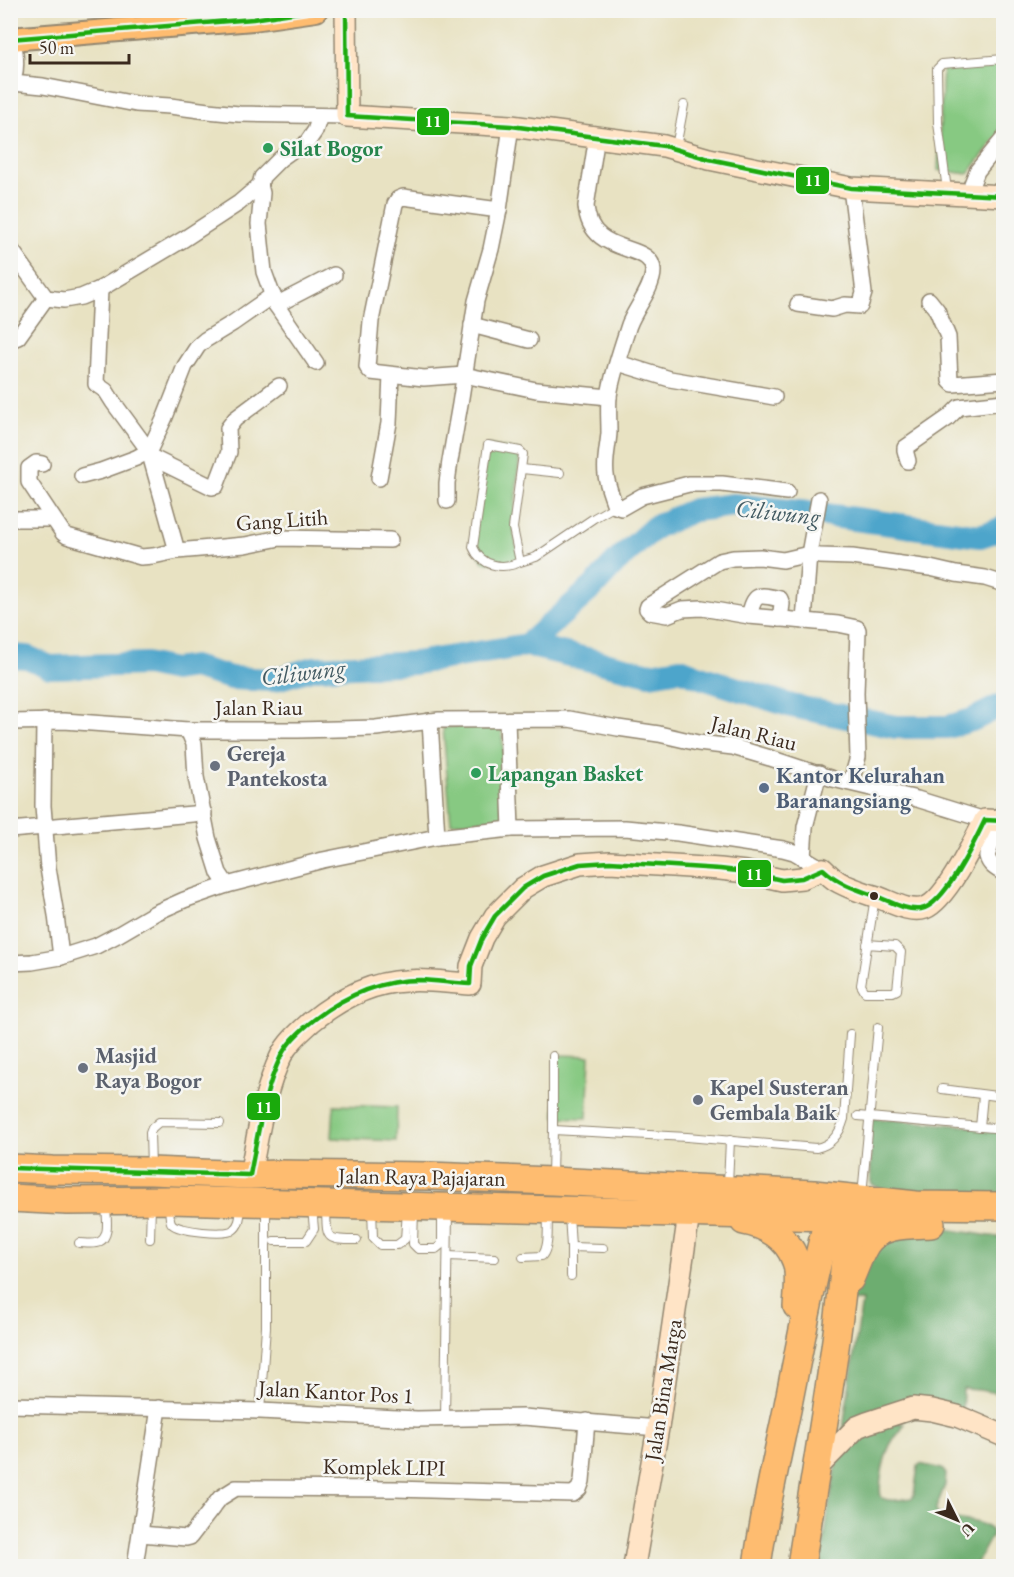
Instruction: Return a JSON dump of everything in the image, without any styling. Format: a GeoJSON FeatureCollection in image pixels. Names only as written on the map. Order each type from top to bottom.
{"type":"FeatureCollection","features":[{"type":"Feature","properties":{"kind":"highway","name":"Jalan Raya Pajajaran"},"geometry":{"type":"LineString","coordinates":[[10,1168],[238,1175],[429,1176],[814,1194],[844,1206],[931,1224],[1004,1225]]}},
{"type":"Feature","properties":{"kind":"highway"},"geometry":{"type":"LineString","coordinates":[[238,1175],[234,1180],[236,1190],[232,1198],[253,1202],[272,1195],[269,1181],[278,1174]]}},
{"type":"Feature","properties":{"kind":"highway","name":"Jalan Raya Pajajaran"},"geometry":{"type":"LineString","coordinates":[[10,1198],[701,1214],[844,1206],[1004,1206]]}},
{"type":"Feature","properties":{"kind":"highway"},"geometry":{"type":"LineString","coordinates":[[801,1566],[834,1356],[847,1255],[844,1206]]}},
{"type":"Feature","properties":{"kind":"highway"},"geometry":{"type":"LineString","coordinates":[[757,1566],[792,1382],[844,1206]]}},
{"type":"Feature","properties":{"kind":"highway"},"geometry":{"type":"LineString","coordinates":[[701,1214],[753,1223],[768,1229],[783,1239],[796,1260],[798,1290],[792,1382]]}},
{"type":"Feature","properties":{"kind":"highway"},"geometry":{"type":"LineString","coordinates":[[840,1302],[867,1243],[882,1229],[931,1224]]}},
{"type":"Feature","properties":{"kind":"main road"},"geometry":{"type":"LineString","coordinates":[[12,38],[253,19],[316,10]]}},
{"type":"Feature","properties":{"kind":"street"},"geometry":{"type":"LineString","coordinates":[[346,10],[348,117]]}},
{"type":"Feature","properties":{"kind":"street"},"geometry":{"type":"LineString","coordinates":[[12,38],[16,63],[12,85],[42,86],[136,104],[239,114],[348,117],[511,126],[664,146],[709,159],[851,188],[1004,196]]}},
{"type":"Feature","properties":{"kind":"street"},"geometry":{"type":"LineString","coordinates":[[316,363],[274,300],[264,272],[260,185],[261,177],[280,159],[308,141],[315,131],[320,116]]}},
{"type":"Feature","properties":{"kind":"street"},"geometry":{"type":"LineString","coordinates":[[447,501],[450,461],[476,301],[491,249],[499,210],[511,126]]}},
{"type":"Feature","properties":{"kind":"street"},"geometry":{"type":"LineString","coordinates":[[597,136],[586,206],[590,224],[606,242],[636,251],[645,257],[651,262],[653,272],[648,289],[630,324],[609,397],[609,432],[605,466],[615,506],[621,508],[642,496],[689,484],[722,484],[787,492]]}},
{"type":"Feature","properties":{"kind":"street"},"geometry":{"type":"LineString","coordinates":[[958,193],[1004,138]]}},
{"type":"Feature","properties":{"kind":"street"},"geometry":{"type":"LineString","coordinates":[[10,249],[46,298],[64,300],[81,297],[100,289],[184,239],[239,203],[260,185]]}},
{"type":"Feature","properties":{"kind":"street"},"geometry":{"type":"LineString","coordinates":[[798,304],[832,309],[845,305],[860,306],[862,304],[864,293],[851,188]]}},
{"type":"Feature","properties":{"kind":"street"},"geometry":{"type":"LineString","coordinates":[[499,210],[403,197],[398,199],[395,204],[371,321],[367,368],[371,372],[424,378],[464,375],[536,390],[609,397]]}},
{"type":"Feature","properties":{"kind":"street"},"geometry":{"type":"LineString","coordinates":[[150,454],[185,366],[198,346],[274,300],[334,275]]}},
{"type":"Feature","properties":{"kind":"street"},"geometry":{"type":"LineString","coordinates":[[100,289],[96,384],[106,391],[150,454],[177,550]]}},
{"type":"Feature","properties":{"kind":"street"},"geometry":{"type":"LineString","coordinates":[[10,340],[18,337],[46,298]]}},
{"type":"Feature","properties":{"kind":"street"},"geometry":{"type":"LineString","coordinates":[[930,300],[937,310],[948,337],[950,381],[953,384],[1004,380]]}},
{"type":"Feature","properties":{"kind":"street"},"geometry":{"type":"LineString","coordinates":[[472,325],[529,340]]}},
{"type":"Feature","properties":{"kind":"street"},"geometry":{"type":"LineString","coordinates":[[618,363],[670,379],[774,397]]}},
{"type":"Feature","properties":{"kind":"street"},"geometry":{"type":"LineString","coordinates":[[379,478],[389,423],[391,375]]}},
{"type":"Feature","properties":{"kind":"street"},"geometry":{"type":"LineString","coordinates":[[82,476],[150,454],[212,487],[216,486],[229,452],[228,428],[235,419],[279,386]]}},
{"type":"Feature","properties":{"kind":"street"},"geometry":{"type":"LineString","coordinates":[[908,460],[905,448],[960,407],[1004,402]]}},
{"type":"Feature","properties":{"kind":"street","name":"Gang Litih"},"geometry":{"type":"LineString","coordinates":[[42,464],[36,463],[29,468],[28,482],[63,533],[133,556],[153,556],[177,550],[245,545],[280,538],[390,540]]}},
{"type":"Feature","properties":{"kind":"street"},"geometry":{"type":"LineString","coordinates":[[804,621],[811,546],[819,499]]}},
{"type":"Feature","properties":{"kind":"street"},"geometry":{"type":"LineString","coordinates":[[10,519],[52,519]]}},
{"type":"Feature","properties":{"kind":"street"},"geometry":{"type":"LineString","coordinates":[[811,546],[819,556],[852,557],[930,568],[985,578],[1004,584]]}},
{"type":"Feature","properties":{"kind":"street"},"geometry":{"type":"LineString","coordinates":[[811,546],[783,560],[760,557],[719,561],[647,609],[650,612],[668,615],[682,609],[702,608],[780,620],[846,625],[858,629],[856,705],[858,757],[851,782]]}},
{"type":"Feature","properties":{"kind":"street"},"geometry":{"type":"LineString","coordinates":[[749,616],[752,603],[759,596],[780,599],[782,604],[780,620]]}},
{"type":"Feature","properties":{"kind":"street","name":"Jalan Riau"},"geometry":{"type":"LineString","coordinates":[[10,723],[44,721],[188,730],[376,728],[430,721],[569,719],[698,743],[733,747],[833,778],[998,818]]}},
{"type":"Feature","properties":{"kind":"street"},"geometry":{"type":"LineString","coordinates":[[507,720],[511,829]]}},
{"type":"Feature","properties":{"kind":"street"},"geometry":{"type":"LineString","coordinates":[[44,721],[43,806],[48,868],[61,957]]}},
{"type":"Feature","properties":{"kind":"street"},"geometry":{"type":"LineString","coordinates":[[430,721],[437,837]]}},
{"type":"Feature","properties":{"kind":"street"},"geometry":{"type":"LineString","coordinates":[[188,730],[194,744],[196,777],[208,838],[219,873],[226,885]]}},
{"type":"Feature","properties":{"kind":"street"},"geometry":{"type":"LineString","coordinates":[[803,858],[805,828],[819,773]]}},
{"type":"Feature","properties":{"kind":"street"},"geometry":{"type":"LineString","coordinates":[[10,830],[204,813]]}},
{"type":"Feature","properties":{"kind":"street"},"geometry":{"type":"LineString","coordinates":[[998,818],[987,856],[988,861],[1004,873]]}},
{"type":"Feature","properties":{"kind":"street"},"geometry":{"type":"LineString","coordinates":[[10,963],[61,957],[96,946],[155,913],[226,885],[322,860],[437,837],[511,829],[604,827],[647,830],[783,849],[794,852],[823,869],[838,882],[910,908],[924,908],[935,901],[973,846],[998,818]]}},
{"type":"Feature","properties":{"kind":"street"},"geometry":{"type":"LineString","coordinates":[[238,1175],[269,1084],[282,1054],[295,1036],[326,1011],[370,987],[406,981],[470,984],[471,966],[482,938],[495,916],[523,888],[543,876],[580,864],[610,862],[720,869],[782,880],[802,878],[823,869]]}},
{"type":"Feature","properties":{"kind":"street","name":"Jalan Bina Marga"},"geometry":{"type":"LineString","coordinates":[[634,1566],[658,1428],[701,1214]]}},
{"type":"Feature","properties":{"kind":"street","name":"Jalan Kantor Pos 1"},"geometry":{"type":"LineString","coordinates":[[10,1405],[260,1411],[417,1419],[523,1417],[658,1428]]}},
{"type":"Feature","properties":{"kind":"street"},"geometry":{"type":"LineString","coordinates":[[135,1566],[159,1408]]}},
{"type":"Feature","properties":{"kind":"street"},"geometry":{"type":"LineString","coordinates":[[815,1470],[857,1428],[913,1408],[957,1416],[1004,1436]]}},
{"type":"Feature","properties":{"kind":"street","name":"Komplek LIPI"},"geometry":{"type":"LineString","coordinates":[[141,1534],[190,1537],[220,1498],[236,1488],[573,1494],[579,1489],[582,1481],[586,1421]]}},
{"type":"Feature","properties":{"kind":"lane"},"geometry":{"type":"LineString","coordinates":[[958,193],[938,123],[937,69],[942,64],[1004,59]]}},
{"type":"Feature","properties":{"kind":"lane"},"geometry":{"type":"LineString","coordinates":[[676,149],[684,105]]}},
{"type":"Feature","properties":{"kind":"lane"},"geometry":{"type":"LineString","coordinates":[[520,562],[513,528],[523,454],[488,446],[472,541],[476,555],[483,562],[495,565],[514,565],[536,557],[615,506]]}},
{"type":"Feature","properties":{"kind":"lane"},"geometry":{"type":"LineString","coordinates":[[522,469],[560,473]]}},
{"type":"Feature","properties":{"kind":"lane"},"geometry":{"type":"LineString","coordinates":[[867,944],[895,946],[901,952],[897,990],[866,992],[861,985],[867,944],[875,897]]}},
{"type":"Feature","properties":{"kind":"lane"},"geometry":{"type":"LineString","coordinates":[[844,1206],[863,1170],[878,1027]]}},
{"type":"Feature","properties":{"kind":"lane"},"geometry":{"type":"LineString","coordinates":[[553,1130],[822,1147],[833,1140],[844,1119],[850,1034]]}},
{"type":"Feature","properties":{"kind":"lane"},"geometry":{"type":"LineString","coordinates":[[552,1181],[553,1056]]}},
{"type":"Feature","properties":{"kind":"lane"},"geometry":{"type":"LineString","coordinates":[[942,1089],[1004,1097]]}},
{"type":"Feature","properties":{"kind":"lane"},"geometry":{"type":"LineString","coordinates":[[980,1127],[983,1095]]}},
{"type":"Feature","properties":{"kind":"lane"},"geometry":{"type":"LineString","coordinates":[[858,1116],[1004,1129]]}},
{"type":"Feature","properties":{"kind":"lane"},"geometry":{"type":"LineString","coordinates":[[151,1171],[150,1133],[159,1122],[220,1124]]}},
{"type":"Feature","properties":{"kind":"lane"},"geometry":{"type":"LineString","coordinates":[[727,1190],[730,1140]]}},
{"type":"Feature","properties":{"kind":"lane"},"geometry":{"type":"LineString","coordinates":[[150,1239],[161,1200]]}},
{"type":"Feature","properties":{"kind":"lane"},"geometry":{"type":"LineString","coordinates":[[79,1243],[97,1244],[106,1235],[105,1201]]}},
{"type":"Feature","properties":{"kind":"lane"},"geometry":{"type":"LineString","coordinates":[[253,1202],[266,1327],[260,1411]]}},
{"type":"Feature","properties":{"kind":"lane"},"geometry":{"type":"LineString","coordinates":[[319,1204],[329,1236],[335,1240],[357,1240]]}},
{"type":"Feature","properties":{"kind":"lane"},"geometry":{"type":"LineString","coordinates":[[274,1241],[306,1241],[314,1229],[319,1204]]}},
{"type":"Feature","properties":{"kind":"lane"},"geometry":{"type":"LineString","coordinates":[[372,1206],[373,1238],[380,1245],[397,1245],[405,1239],[411,1207]]}},
{"type":"Feature","properties":{"kind":"lane"},"geometry":{"type":"LineString","coordinates":[[411,1207],[413,1244],[418,1249],[436,1249],[442,1244],[445,1208]]}},
{"type":"Feature","properties":{"kind":"lane"},"geometry":{"type":"LineString","coordinates":[[444,1419],[448,1256],[445,1208]]}},
{"type":"Feature","properties":{"kind":"lane"},"geometry":{"type":"LineString","coordinates":[[558,1210],[571,1247],[571,1276]]}},
{"type":"Feature","properties":{"kind":"lane"},"geometry":{"type":"LineString","coordinates":[[523,1257],[542,1256],[545,1253],[558,1210]]}},
{"type":"Feature","properties":{"kind":"lane"},"geometry":{"type":"LineString","coordinates":[[571,1247],[603,1248]]}},
{"type":"Feature","properties":{"kind":"lane"},"geometry":{"type":"LineString","coordinates":[[448,1256],[495,1258]]}},
{"type":"Feature","properties":{"kind":"green space"},"geometry":{"type":"Polygon","coordinates":[[[1003,64],[1003,129],[968,174],[938,170],[943,68],[1003,64]]]}},
{"type":"Feature","properties":{"kind":"green space"},"geometry":{"type":"Polygon","coordinates":[[[488,445],[520,451],[513,528],[520,562],[514,565],[483,562],[472,541],[488,445]]]}},
{"type":"Feature","properties":{"kind":"green space","name":"Lapangan Basket"},"geometry":{"type":"Polygon","coordinates":[[[501,722],[509,818],[451,823],[443,728],[501,722]]]}},
{"type":"Feature","properties":{"kind":"green space"},"geometry":{"type":"Polygon","coordinates":[[[558,1055],[590,1056],[587,1118],[555,1117],[558,1055]]]}},
{"type":"Feature","properties":{"kind":"green space"},"geometry":{"type":"Polygon","coordinates":[[[334,1105],[397,1107],[396,1141],[332,1138],[334,1105]]]}},
{"type":"Feature","properties":{"kind":"green space"},"geometry":{"type":"Polygon","coordinates":[[[870,1118],[1003,1129],[1003,1211],[916,1205],[871,1184],[870,1118]]]}},
{"type":"Feature","properties":{"kind":"green space"},"geometry":{"type":"Polygon","coordinates":[[[932,1227],[1003,1238],[1003,1394],[963,1389],[962,1418],[932,1410],[896,1423],[904,1424],[890,1445],[885,1459],[880,1484],[881,1497],[892,1500],[912,1498],[920,1464],[942,1469],[946,1474],[945,1485],[936,1508],[937,1513],[949,1519],[979,1523],[992,1531],[992,1535],[975,1566],[821,1566],[862,1301],[840,1302],[867,1243],[932,1227]]]}},
{"type":"Feature","properties":{"kind":"waterway","name":"Ciliwung"},"geometry":{"type":"LineString","coordinates":[[527,645],[593,587],[616,562],[655,527],[694,510],[734,505],[980,536],[1004,528]]}},
{"type":"Feature","properties":{"kind":"waterway","name":"Ciliwung"},"geometry":{"type":"LineString","coordinates":[[10,656],[27,657],[50,667],[146,664],[174,670],[193,667],[231,678],[273,680],[314,668],[415,663],[527,645],[650,674],[680,669],[792,706],[896,727],[947,727],[972,720],[1004,704]]}},
{"type":"Feature","properties":{"kind":"transit line","name":"11"},"geometry":{"type":"LineString","coordinates":[[10,39],[253,19],[312,10]]}},
{"type":"Feature","properties":{"kind":"transit line","name":"11"},"geometry":{"type":"LineString","coordinates":[[346,10],[347,116],[511,126],[664,146],[709,159],[851,188],[1004,196]]}},
{"type":"Feature","properties":{"kind":"transit line","name":"11"},"geometry":{"type":"LineString","coordinates":[[10,1168],[250,1175],[270,1085],[287,1045],[327,1010],[364,990],[391,983],[420,980],[470,984],[471,966],[482,938],[495,916],[523,888],[543,876],[580,864],[610,862],[720,869],[782,880],[802,878],[823,869],[857,890],[905,908],[921,909],[930,905],[949,885],[985,820],[1004,821]]}},
{"type":"Feature","properties":{"kind":"place","name":"Silat Bogor"},"geometry":{"type":"Point","coordinates":[268,148]}},
{"type":"Feature","properties":{"kind":"place","name":"Gereja Pantekosta"},"geometry":{"type":"Point","coordinates":[215,766]}},
{"type":"Feature","properties":{"kind":"place","name":"Lapangan Basket"},"geometry":{"type":"Point","coordinates":[476,773]}},
{"type":"Feature","properties":{"kind":"place","name":"Kantor Kelurahan Baranangsiang"},"geometry":{"type":"Point","coordinates":[764,788]}},
{"type":"Feature","properties":{"kind":"place","name":"Masjid Raya Bogor"},"geometry":{"type":"Point","coordinates":[83,1068]}},
{"type":"Feature","properties":{"kind":"place","name":"Kapel Susteran Gembala Baik"},"geometry":{"type":"Point","coordinates":[698,1100]}}]}
